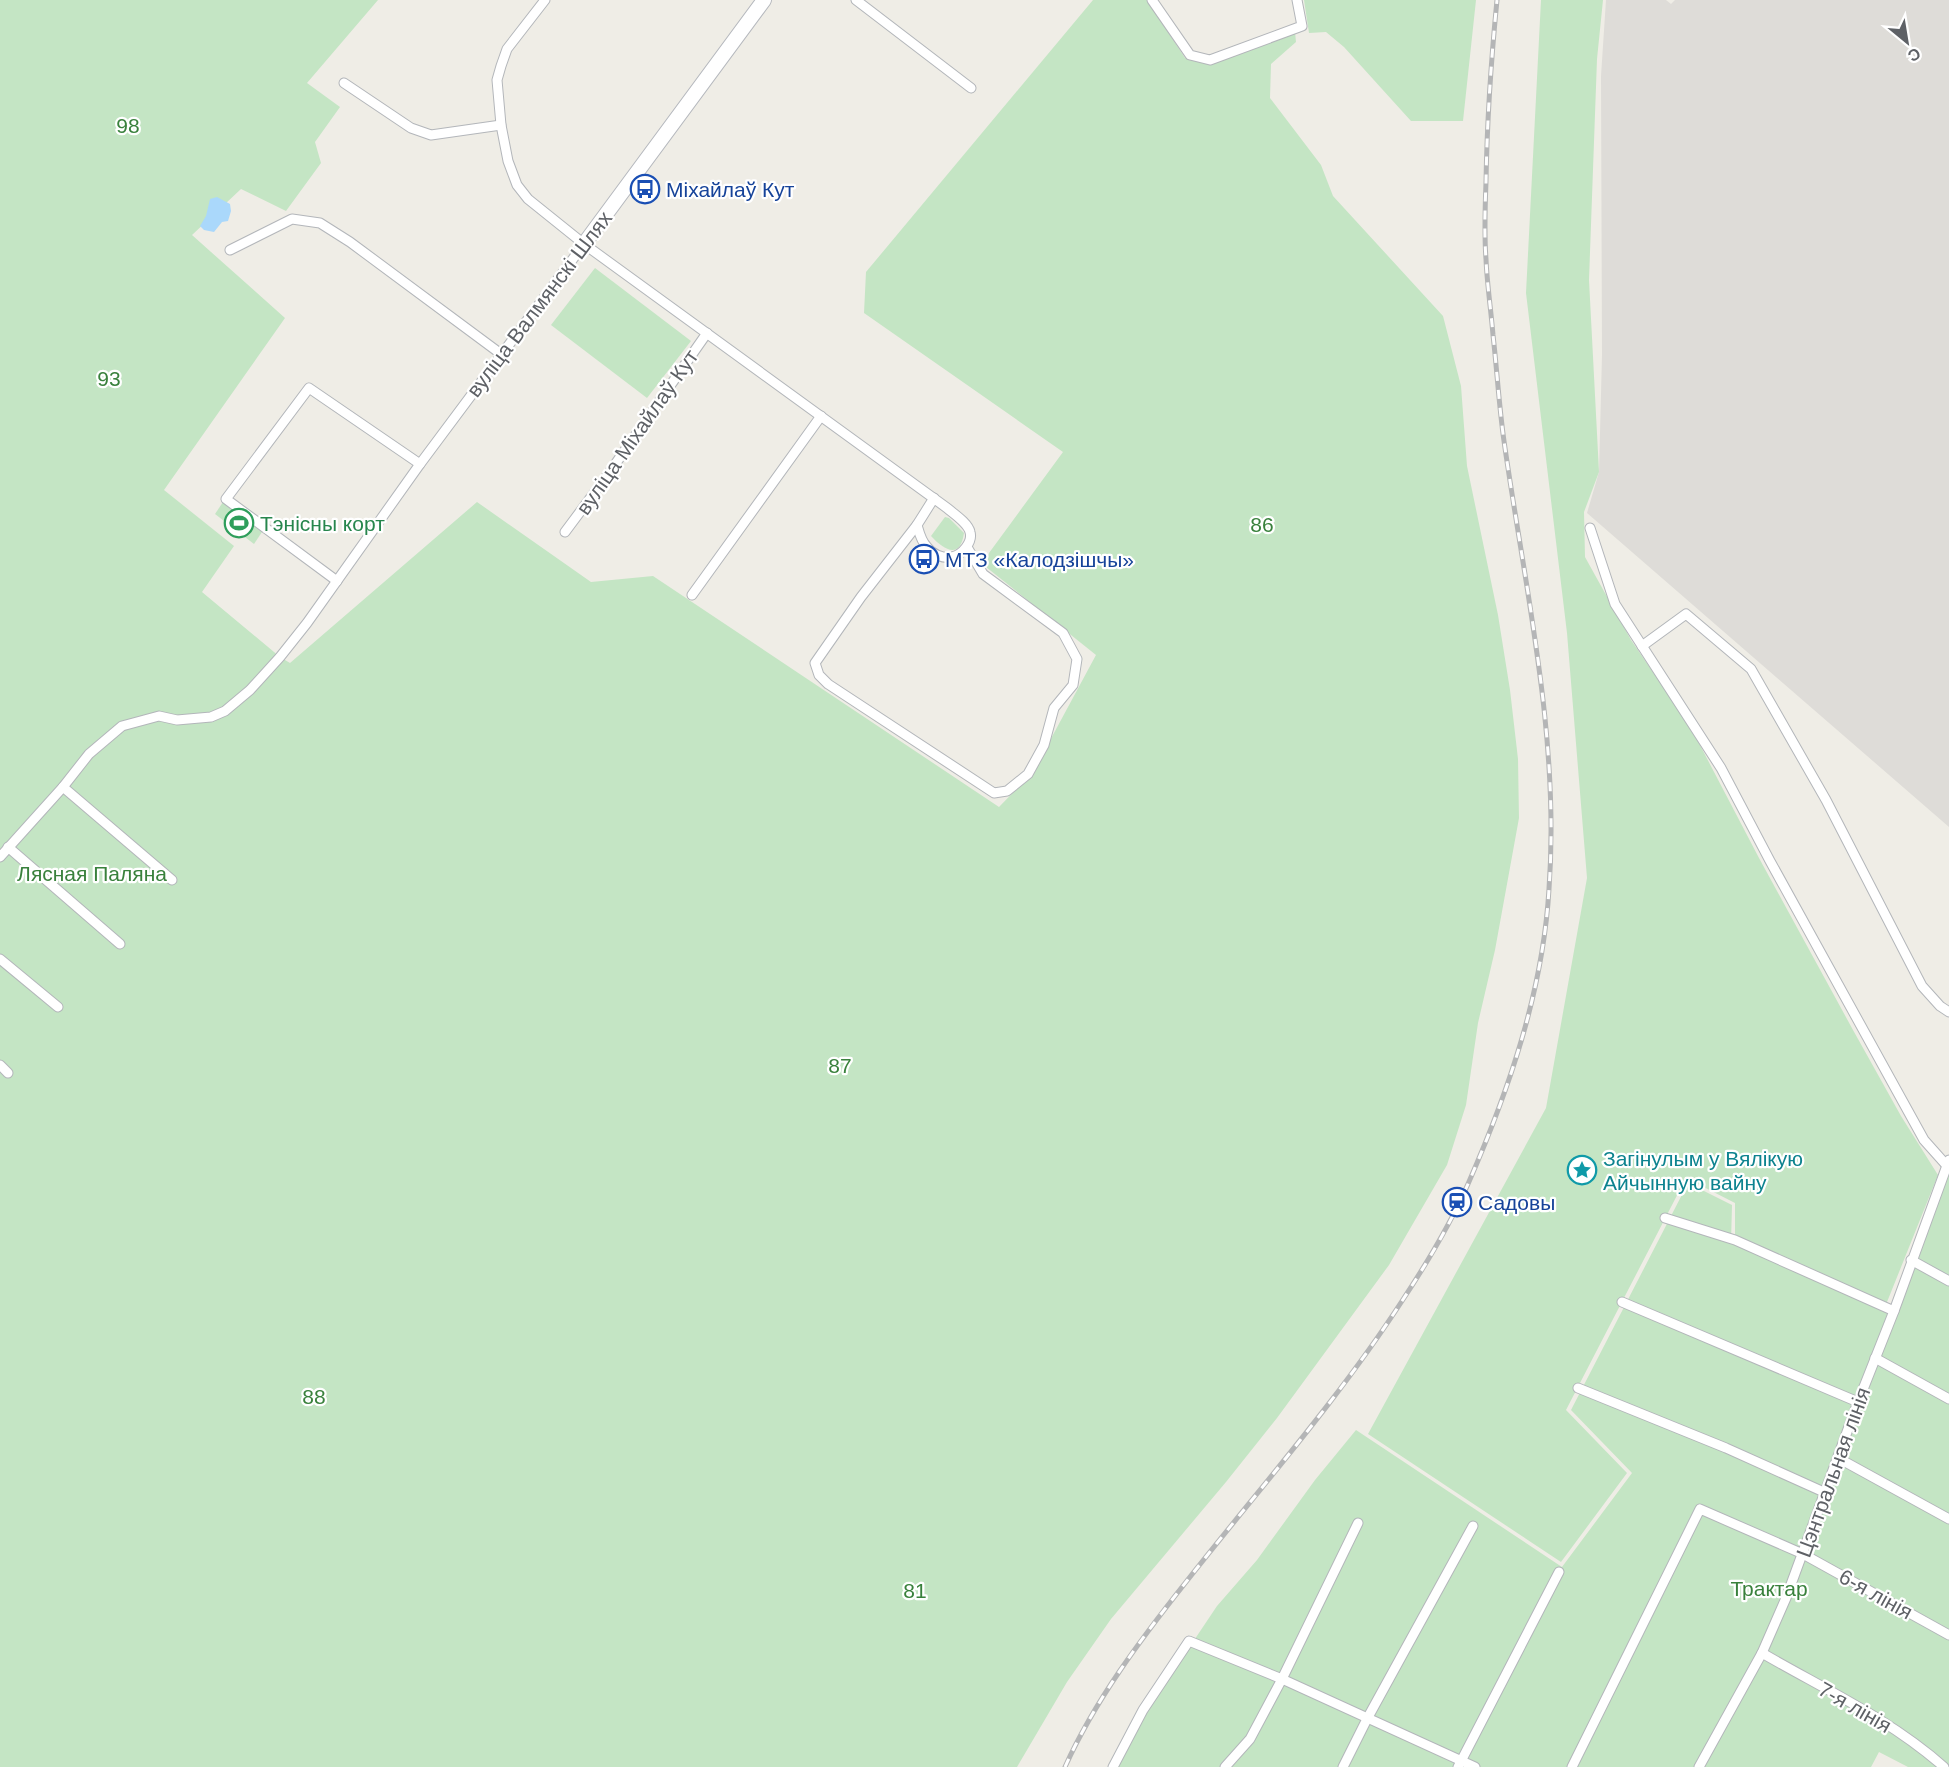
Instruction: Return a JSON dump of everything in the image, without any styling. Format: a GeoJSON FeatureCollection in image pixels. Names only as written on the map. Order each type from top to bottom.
{"type":"FeatureCollection","features":[{"type":"Feature","properties":{"kind":"street","name":"вуліца Міхайлаў Кут"},"geometry":{"type":"LineString","coordinates":[[544,0],[507,49],[497,80],[501,125],[508,161],[517,185],[528,199],[584,244],[934,498],[966,525],[970,532],[967,547],[983,574],[1063,633],[1077,660],[1073,685],[1054,708],[1044,745],[1028,774],[1007,791],[994,793],[828,684],[819,675],[815,663],[861,597],[917,525]]}},
{"type":"Feature","properties":{"kind":"street","name":"вуліца Валмянскі Шлях"},"geometry":{"type":"LineString","coordinates":[[0,857],[63,787],[89,754],[122,726],[159,716],[177,720],[211,717],[225,711],[266,673],[307,623],[420,464],[764,0]]}},
{"type":"Feature","properties":{"kind":"street"},"geometry":{"type":"LineString","coordinates":[[856,0],[971,88]]}},
{"type":"Feature","properties":{"kind":"street"},"geometry":{"type":"LineString","coordinates":[[1152,0],[1190,55],[1210,60],[1302,26],[1297,0]]}},
{"type":"Feature","properties":{"kind":"street"},"geometry":{"type":"LineString","coordinates":[[344,83],[411,128],[431,135],[501,125]]}},
{"type":"Feature","properties":{"kind":"street"},"geometry":{"type":"LineString","coordinates":[[230,250],[292,219],[320,223],[501,354]]}},
{"type":"Feature","properties":{"kind":"street","name":"вуліца Міхайлаў Кут"},"geometry":{"type":"LineString","coordinates":[[565,532],[707,333]]}},
{"type":"Feature","properties":{"kind":"street"},"geometry":{"type":"LineString","coordinates":[[337,580],[226,500],[309,388],[420,464]]}},
{"type":"Feature","properties":{"kind":"street"},"geometry":{"type":"LineString","coordinates":[[692,596],[822,416]]}},
{"type":"Feature","properties":{"kind":"street"},"geometry":{"type":"LineString","coordinates":[[934,498],[917,525],[922,541],[934,554],[953,557],[967,547]]}},
{"type":"Feature","properties":{"kind":"street"},"geometry":{"type":"LineString","coordinates":[[1590,528],[1615,604],[1721,768],[1924,1140],[1948,1165]]}},
{"type":"Feature","properties":{"kind":"street"},"geometry":{"type":"LineString","coordinates":[[1642,646],[1686,614],[1751,669],[1826,800],[1922,986],[1940,1006],[1949,1012]]}},
{"type":"Feature","properties":{"kind":"street"},"geometry":{"type":"LineString","coordinates":[[63,787],[172,880]]}},
{"type":"Feature","properties":{"kind":"street"},"geometry":{"type":"LineString","coordinates":[[9,847],[120,944]]}},
{"type":"Feature","properties":{"kind":"street"},"geometry":{"type":"LineString","coordinates":[[0,959],[58,1007]]}},
{"type":"Feature","properties":{"kind":"street"},"geometry":{"type":"LineString","coordinates":[[0,1065],[8,1073]]}},
{"type":"Feature","properties":{"kind":"street","name":"Цэнтральная лінія"},"geometry":{"type":"LineString","coordinates":[[1699,1767],[1762,1653],[1786,1598],[1948,1165]]}},
{"type":"Feature","properties":{"kind":"street"},"geometry":{"type":"LineString","coordinates":[[1665,1218],[1734,1240],[1894,1311]]}},
{"type":"Feature","properties":{"kind":"street"},"geometry":{"type":"LineString","coordinates":[[1911,1260],[1949,1281]]}},
{"type":"Feature","properties":{"kind":"street"},"geometry":{"type":"LineString","coordinates":[[1623,1302],[1858,1402]]}},
{"type":"Feature","properties":{"kind":"street"},"geometry":{"type":"LineString","coordinates":[[1875,1358],[1949,1399]]}},
{"type":"Feature","properties":{"kind":"street"},"geometry":{"type":"LineString","coordinates":[[1578,1389],[1726,1448],[1826,1492]]}},
{"type":"Feature","properties":{"kind":"street"},"geometry":{"type":"LineString","coordinates":[[1838,1458],[1949,1519]]}},
{"type":"Feature","properties":{"kind":"street","name":"6-я лінія"},"geometry":{"type":"LineString","coordinates":[[1572,1767],[1700,1509],[1803,1554],[1949,1635]]}},
{"type":"Feature","properties":{"kind":"street"},"geometry":{"type":"LineString","coordinates":[[1226,1767],[1250,1739],[1282,1679],[1358,1522]]}},
{"type":"Feature","properties":{"kind":"street"},"geometry":{"type":"LineString","coordinates":[[1343,1767],[1473,1526]]}},
{"type":"Feature","properties":{"kind":"street"},"geometry":{"type":"LineString","coordinates":[[1460,1764],[1559,1572]]}},
{"type":"Feature","properties":{"kind":"street"},"geometry":{"type":"LineString","coordinates":[[1113,1767],[1143,1710],[1189,1641],[1282,1679],[1460,1764],[1475,1767]]}},
{"type":"Feature","properties":{"kind":"street","name":"7-я лінія"},"geometry":{"type":"LineString","coordinates":[[1762,1653],[1874,1716],[1922,1748],[1944,1767]]}},
{"type":"Feature","properties":{"kind":"shaded area"},"geometry":{"type":"Polygon","coordinates":[[[1606,0],[1666,0],[1671,4],[1675,0],[1949,0],[1949,827],[1587,513],[1599,472],[1602,355],[1601,76],[1606,0]]]}},
{"type":"Feature","properties":{"kind":"green space"},"geometry":{"type":"Polygon","coordinates":[[[0,0],[378,0],[307,83],[340,107],[315,142],[321,163],[286,211],[241,189],[192,235],[285,318],[164,490],[234,546],[202,592],[280,657],[290,663],[477,502],[591,582],[653,576],[999,807],[1033,772],[1096,655],[986,567],[989,553],[1063,452],[864,313],[866,272],[1093,0],[1147,0],[1185,58],[1209,64],[1295,32],[1296,42],[1271,64],[1270,98],[1321,165],[1333,196],[1443,316],[1461,386],[1467,466],[1498,615],[1510,690],[1518,759],[1519,818],[1495,950],[1478,1023],[1466,1105],[1447,1165],[1389,1265],[1277,1418],[1111,1619],[1067,1682],[1017,1767],[0,1767],[0,0]]]}},
{"type":"Feature","properties":{"kind":"green space"},"geometry":{"type":"Polygon","coordinates":[[[1304,0],[1476,0],[1463,121],[1411,121],[1344,47],[1326,32],[1309,33],[1304,0]]]}},
{"type":"Feature","properties":{"kind":"green space"},"geometry":{"type":"Polygon","coordinates":[[[1541,0],[1603,0],[1597,59],[1589,280],[1599,472],[1584,512],[1585,557],[1631,640],[1691,728],[1853,1030],[1901,1116],[1938,1175],[1885,1307],[1735,1240],[1735,1203],[1686,1178],[1566,1410],[1627,1473],[1561,1562],[1368,1434],[1546,1108],[1587,878],[1567,633],[1526,293],[1541,0]]]}},
{"type":"Feature","properties":{"kind":"green space"},"geometry":{"type":"Polygon","coordinates":[[[595,268],[691,341],[647,398],[551,325],[595,268]]]}},
{"type":"Feature","properties":{"kind":"green space","name":"Тэнісны корт"},"geometry":{"type":"Polygon","coordinates":[[[223,502],[262,532],[254,544],[215,514],[223,502]]]}},
{"type":"Feature","properties":{"kind":"green space"},"geometry":{"type":"Polygon","coordinates":[[[945,517],[949,518],[964,533],[959,547],[955,550],[946,548],[931,536],[945,517]]]}},
{"type":"Feature","properties":{"kind":"green space","name":"Трактар"},"geometry":{"type":"Polygon","coordinates":[[[1949,1170],[1949,1767],[1908,1767],[1879,1752],[1871,1767],[1117,1767],[1146,1712],[1217,1606],[1257,1560],[1315,1480],[1356,1430],[1562,1567],[1632,1473],[1571,1410],[1688,1183],[1732,1205],[1731,1243],[1895,1316],[1949,1170]]]}},
{"type":"Feature","properties":{"kind":"water"},"geometry":{"type":"Polygon","coordinates":[[[217,197],[230,204],[231,211],[228,221],[222,222],[214,232],[204,230],[200,226],[206,216],[210,199],[217,197]]]}},
{"type":"Feature","properties":{"kind":"railway"},"geometry":{"type":"LineString","coordinates":[[1065,1767],[1090,1718],[1136,1648],[1352,1374],[1429,1258],[1461,1199],[1483,1149],[1510,1076],[1532,1002],[1540,965],[1549,889],[1550,776],[1538,664],[1502,428],[1485,240],[1487,136],[1497,0]]}},
{"type":"Feature","properties":{"kind":"place","name":"Міхайлаў Кут"},"geometry":{"type":"Point","coordinates":[645,189]}},
{"type":"Feature","properties":{"kind":"place","name":"Тэнісны корт"},"geometry":{"type":"Point","coordinates":[239,523]}},
{"type":"Feature","properties":{"kind":"place","name":"МТЗ «Калодзішчы»"},"geometry":{"type":"Point","coordinates":[924,559]}},
{"type":"Feature","properties":{"kind":"place","name":"Загінулым у Вялікую Айчынную вайну"},"geometry":{"type":"Point","coordinates":[1582,1170]}},
{"type":"Feature","properties":{"kind":"place","name":"Садовы"},"geometry":{"type":"Point","coordinates":[1457,1202]}},
{"type":"Feature","properties":{"kind":"park label","name":"98"},"geometry":{"type":"Point","coordinates":[128,125]}},
{"type":"Feature","properties":{"kind":"park label","name":"93"},"geometry":{"type":"Point","coordinates":[109,378]}},
{"type":"Feature","properties":{"kind":"park label","name":"86"},"geometry":{"type":"Point","coordinates":[1262,524]}},
{"type":"Feature","properties":{"kind":"park label","name":"Лясная Паляна"},"geometry":{"type":"Point","coordinates":[92,873]}},
{"type":"Feature","properties":{"kind":"park label","name":"87"},"geometry":{"type":"Point","coordinates":[840,1065]}},
{"type":"Feature","properties":{"kind":"park label","name":"88"},"geometry":{"type":"Point","coordinates":[314,1396]}},
{"type":"Feature","properties":{"kind":"park label","name":"81"},"geometry":{"type":"Point","coordinates":[915,1590]}}]}
